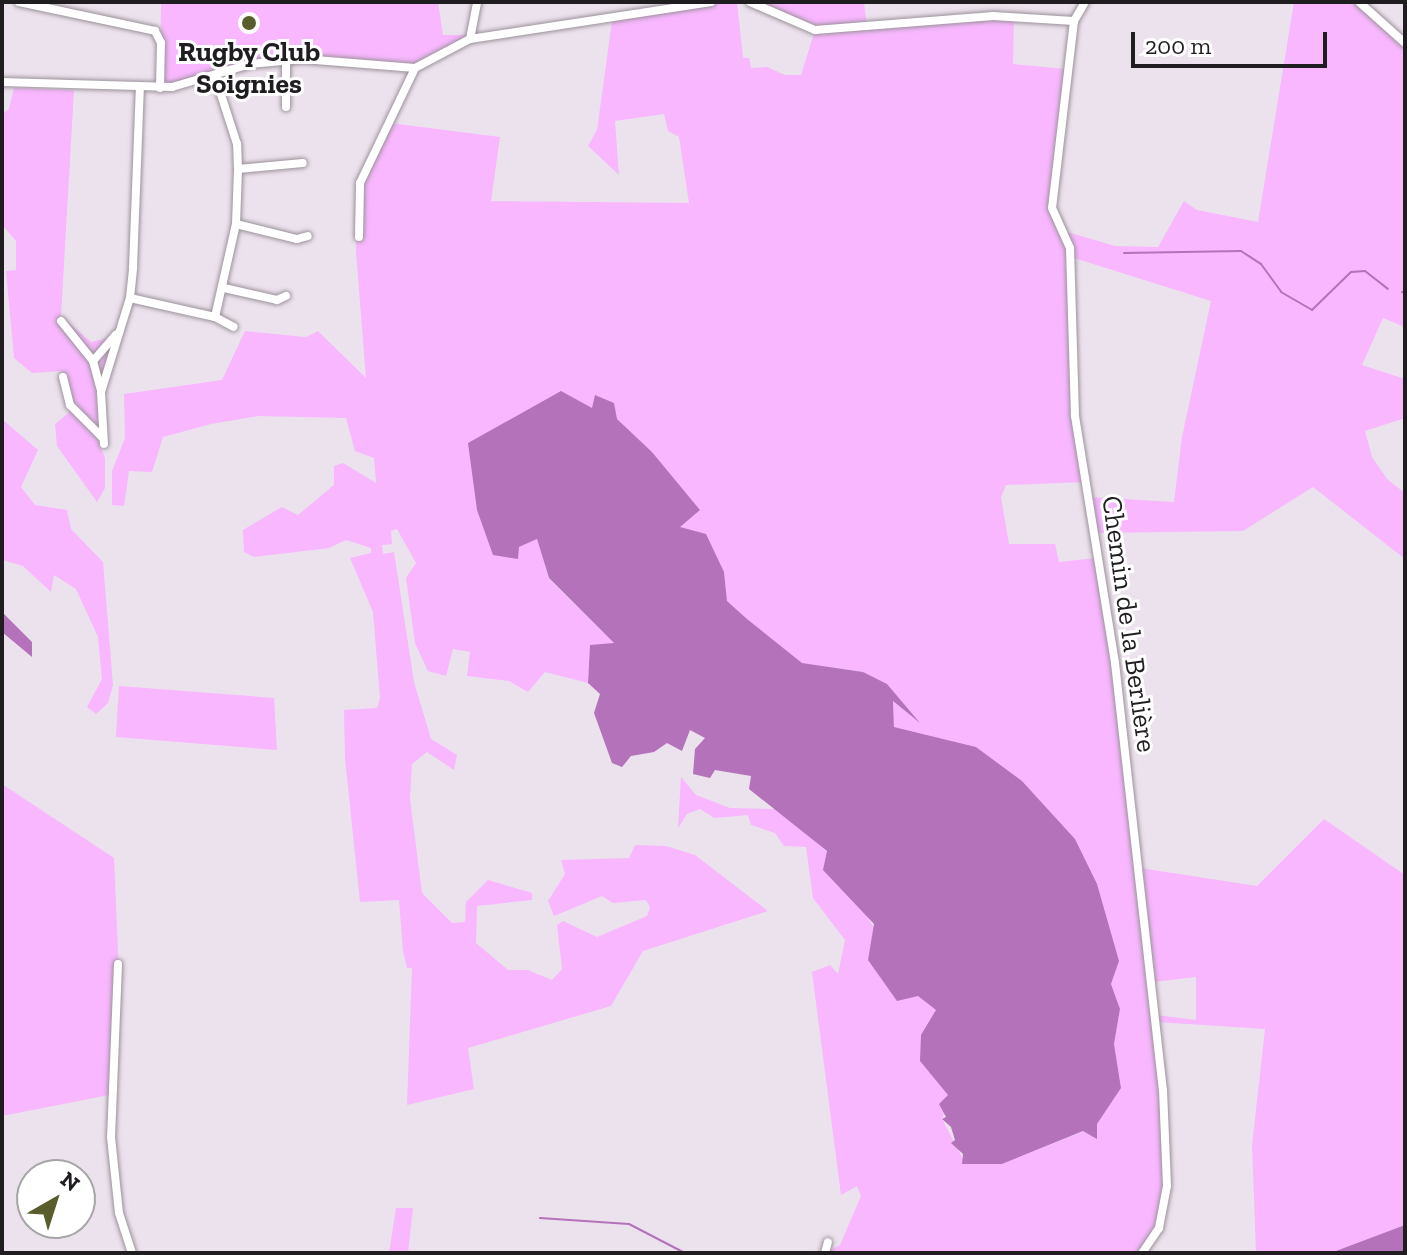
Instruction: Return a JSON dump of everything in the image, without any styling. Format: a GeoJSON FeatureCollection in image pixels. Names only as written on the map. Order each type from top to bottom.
{"type":"FeatureCollection","features":[{"type":"Feature","properties":{"kind":"street"},"geometry":{"type":"LineString","coordinates":[[470,39],[477,2]]}},
{"type":"Feature","properties":{"kind":"street"},"geometry":{"type":"LineString","coordinates":[[2,82],[160,88],[286,60],[415,68],[470,39],[711,2]]}},
{"type":"Feature","properties":{"kind":"street"},"geometry":{"type":"LineString","coordinates":[[750,2],[815,30],[993,16],[1074,21]]}},
{"type":"Feature","properties":{"kind":"street","name":"Chemin de la Berlière"},"geometry":{"type":"LineString","coordinates":[[1085,2],[1074,21],[1052,208],[1070,248],[1075,416],[1115,663],[1163,1090],[1167,1186],[1159,1228],[1142,1253]]}},
{"type":"Feature","properties":{"kind":"street"},"geometry":{"type":"LineString","coordinates":[[1359,2],[1405,43]]}},
{"type":"Feature","properties":{"kind":"street"},"geometry":{"type":"LineString","coordinates":[[24,3],[155,31],[161,43],[160,88]]}},
{"type":"Feature","properties":{"kind":"street"},"geometry":{"type":"LineString","coordinates":[[286,60],[286,107]]}},
{"type":"Feature","properties":{"kind":"street"},"geometry":{"type":"LineString","coordinates":[[359,237],[360,183],[415,68]]}},
{"type":"Feature","properties":{"kind":"street"},"geometry":{"type":"LineString","coordinates":[[215,76],[237,144],[238,169],[236,224],[215,317]]}},
{"type":"Feature","properties":{"kind":"street"},"geometry":{"type":"LineString","coordinates":[[101,392],[130,298],[140,87]]}},
{"type":"Feature","properties":{"kind":"street"},"geometry":{"type":"LineString","coordinates":[[238,169],[303,163]]}},
{"type":"Feature","properties":{"kind":"street"},"geometry":{"type":"LineString","coordinates":[[236,224],[297,239],[308,236]]}},
{"type":"Feature","properties":{"kind":"street"},"geometry":{"type":"LineString","coordinates":[[224,288],[277,300],[286,296]]}},
{"type":"Feature","properties":{"kind":"street"},"geometry":{"type":"LineString","coordinates":[[130,298],[215,317],[234,327]]}},
{"type":"Feature","properties":{"kind":"street"},"geometry":{"type":"LineString","coordinates":[[61,321],[82,343],[93,361],[101,392],[104,444],[91,424],[70,405],[63,377]]}},
{"type":"Feature","properties":{"kind":"street"},"geometry":{"type":"LineString","coordinates":[[93,361],[120,330]]}},
{"type":"Feature","properties":{"kind":"street"},"geometry":{"type":"LineString","coordinates":[[82,343],[103,346]]}},
{"type":"Feature","properties":{"kind":"street"},"geometry":{"type":"LineString","coordinates":[[91,424],[102,420]]}},
{"type":"Feature","properties":{"kind":"street"},"geometry":{"type":"LineString","coordinates":[[118,964],[111,1137],[119,1213],[132,1253]]}},
{"type":"Feature","properties":{"kind":"street"},"geometry":{"type":"LineString","coordinates":[[825,1253],[828,1242]]}},
{"type":"Feature","properties":{"kind":"shaded area"},"geometry":{"type":"Polygon","coordinates":[[[161,2],[438,2],[443,35],[468,35],[415,68],[286,60],[160,88],[161,2]]]}},
{"type":"Feature","properties":{"kind":"shaded area"},"geometry":{"type":"Polygon","coordinates":[[[663,2],[737,2],[743,58],[749,58],[751,68],[767,67],[785,75],[801,75],[815,30],[750,2],[864,2],[867,26],[1014,16],[1013,64],[1065,69],[1052,200],[1064,231],[1115,246],[1158,247],[1184,201],[1197,210],[1258,222],[1294,2],[1359,2],[1405,43],[1405,327],[1383,318],[1362,365],[1405,379],[1405,418],[1365,431],[1372,457],[1388,480],[1405,493],[1405,559],[1313,487],[1243,531],[1094,533],[1089,497],[1174,502],[1182,437],[1211,301],[1071,257],[1075,416],[1087,482],[1006,485],[1001,497],[1009,544],[1055,544],[1059,562],[1097,558],[1140,868],[1257,886],[1324,819],[1405,875],[1405,1225],[1333,1253],[1256,1253],[1252,1145],[1265,1029],[1157,1022],[1168,1157],[1162,1219],[1142,1253],[825,1253],[840,1245],[861,1196],[857,1186],[841,1195],[812,972],[830,965],[838,974],[845,940],[813,898],[806,847],[784,846],[775,833],[751,825],[748,815],[714,818],[700,809],[687,814],[678,828],[681,777],[696,795],[730,808],[780,809],[827,852],[839,887],[857,901],[918,996],[936,1010],[929,1027],[949,1097],[942,1119],[965,1163],[1002,1164],[1084,1131],[1097,1138],[1097,1124],[1121,1088],[1114,1044],[1120,1009],[1111,984],[1119,961],[1075,839],[1022,781],[976,747],[894,727],[893,701],[918,722],[863,672],[802,663],[747,619],[727,601],[724,572],[679,527],[700,510],[652,452],[617,419],[593,408],[519,547],[537,539],[549,579],[615,644],[590,645],[588,683],[545,672],[528,692],[509,681],[467,676],[470,652],[453,649],[446,676],[428,671],[415,643],[406,578],[416,563],[397,529],[391,531],[392,544],[382,545],[383,554],[394,552],[414,682],[431,739],[457,755],[454,770],[427,752],[412,764],[410,799],[422,893],[452,923],[465,922],[466,902],[488,880],[532,893],[532,900],[477,906],[476,943],[508,970],[528,970],[552,980],[562,969],[557,925],[563,921],[597,937],[647,916],[650,907],[646,900],[613,903],[602,896],[554,916],[548,901],[565,874],[561,860],[629,858],[635,845],[666,846],[695,855],[768,911],[643,951],[611,1006],[468,1048],[474,1089],[407,1105],[412,968],[407,968],[403,951],[399,900],[360,902],[345,758],[344,710],[377,708],[380,698],[373,612],[350,558],[371,553],[371,548],[346,540],[329,548],[254,557],[244,552],[243,530],[282,507],[298,515],[334,485],[334,466],[343,463],[376,483],[374,458],[355,451],[346,418],[259,416],[211,424],[163,437],[152,472],[129,471],[124,506],[112,505],[112,471],[125,438],[124,394],[222,380],[245,331],[306,337],[318,331],[366,378],[356,252],[358,191],[390,123],[500,137],[491,201],[689,203],[679,137],[668,131],[664,114],[615,121],[619,175],[588,146],[597,130],[613,14],[664,10],[663,2]],[[1196,977],[1153,982],[1156,1015],[1196,1020],[1196,977]]]}},
{"type":"Feature","properties":{"kind":"shaded area"},"geometry":{"type":"Polygon","coordinates":[[[14,88],[74,90],[61,316],[91,342],[120,335],[104,395],[105,438],[95,434],[105,458],[105,488],[97,502],[57,446],[55,424],[72,410],[62,371],[32,373],[14,358],[6,271],[16,270],[16,241],[2,225],[2,114],[9,109],[14,88]]]}},
{"type":"Feature","properties":{"kind":"shaded area"},"geometry":{"type":"Polygon","coordinates":[[[561,391],[592,408],[595,395],[614,403],[617,419],[652,452],[700,510],[680,527],[706,534],[724,572],[727,601],[747,619],[802,663],[863,672],[887,684],[920,723],[893,701],[894,727],[976,747],[1022,781],[1075,839],[1097,884],[1119,961],[1111,984],[1120,1009],[1114,1044],[1121,1088],[1097,1124],[1097,1139],[1083,1131],[1002,1164],[962,1164],[963,1154],[951,1143],[955,1140],[951,1127],[942,1119],[946,1117],[939,1104],[948,1095],[920,1061],[921,1035],[936,1010],[918,996],[897,1001],[868,960],[874,924],[823,870],[827,851],[749,789],[751,776],[715,770],[710,778],[693,774],[695,749],[705,738],[690,730],[682,751],[667,743],[654,752],[631,756],[622,767],[612,763],[594,713],[600,694],[588,683],[590,645],[614,643],[549,578],[537,539],[519,547],[518,559],[493,555],[477,510],[468,443],[561,391]]]}},
{"type":"Feature","properties":{"kind":"shaded area"},"geometry":{"type":"Polygon","coordinates":[[[2,419],[38,450],[21,487],[35,505],[67,510],[71,529],[103,562],[113,685],[108,703],[96,714],[87,707],[102,679],[98,637],[76,589],[54,575],[51,592],[23,566],[2,560],[2,419]]]}},
{"type":"Feature","properties":{"kind":"shaded area"},"geometry":{"type":"Polygon","coordinates":[[[2,612],[32,642],[32,657],[2,632],[2,612]]]}},
{"type":"Feature","properties":{"kind":"shaded area"},"geometry":{"type":"Polygon","coordinates":[[[119,686],[274,698],[277,750],[116,737],[119,686]]]}},
{"type":"Feature","properties":{"kind":"shaded area"},"geometry":{"type":"Polygon","coordinates":[[[2,784],[114,858],[120,999],[109,1095],[2,1116],[2,784]]]}},
{"type":"Feature","properties":{"kind":"shaded area"},"geometry":{"type":"Polygon","coordinates":[[[396,1208],[413,1208],[408,1253],[389,1253],[396,1208]]]}},
{"type":"Feature","properties":{"kind":"shaded area"},"geometry":{"type":"Polygon","coordinates":[[[1405,1225],[1405,1253],[1333,1253],[1336,1251],[1405,1225]]]}},
{"type":"Feature","properties":{"kind":"waterway"},"geometry":{"type":"LineString","coordinates":[[1124,253],[1241,251],[1261,264],[1281,292],[1312,310],[1351,272],[1365,271],[1388,289]]}},
{"type":"Feature","properties":{"kind":"waterway"},"geometry":{"type":"LineString","coordinates":[[540,1218],[629,1224],[685,1253]]}},
{"type":"Feature","properties":{"kind":"place","name":"Rugby Club Soignies"},"geometry":{"type":"Point","coordinates":[249,23]}}]}
